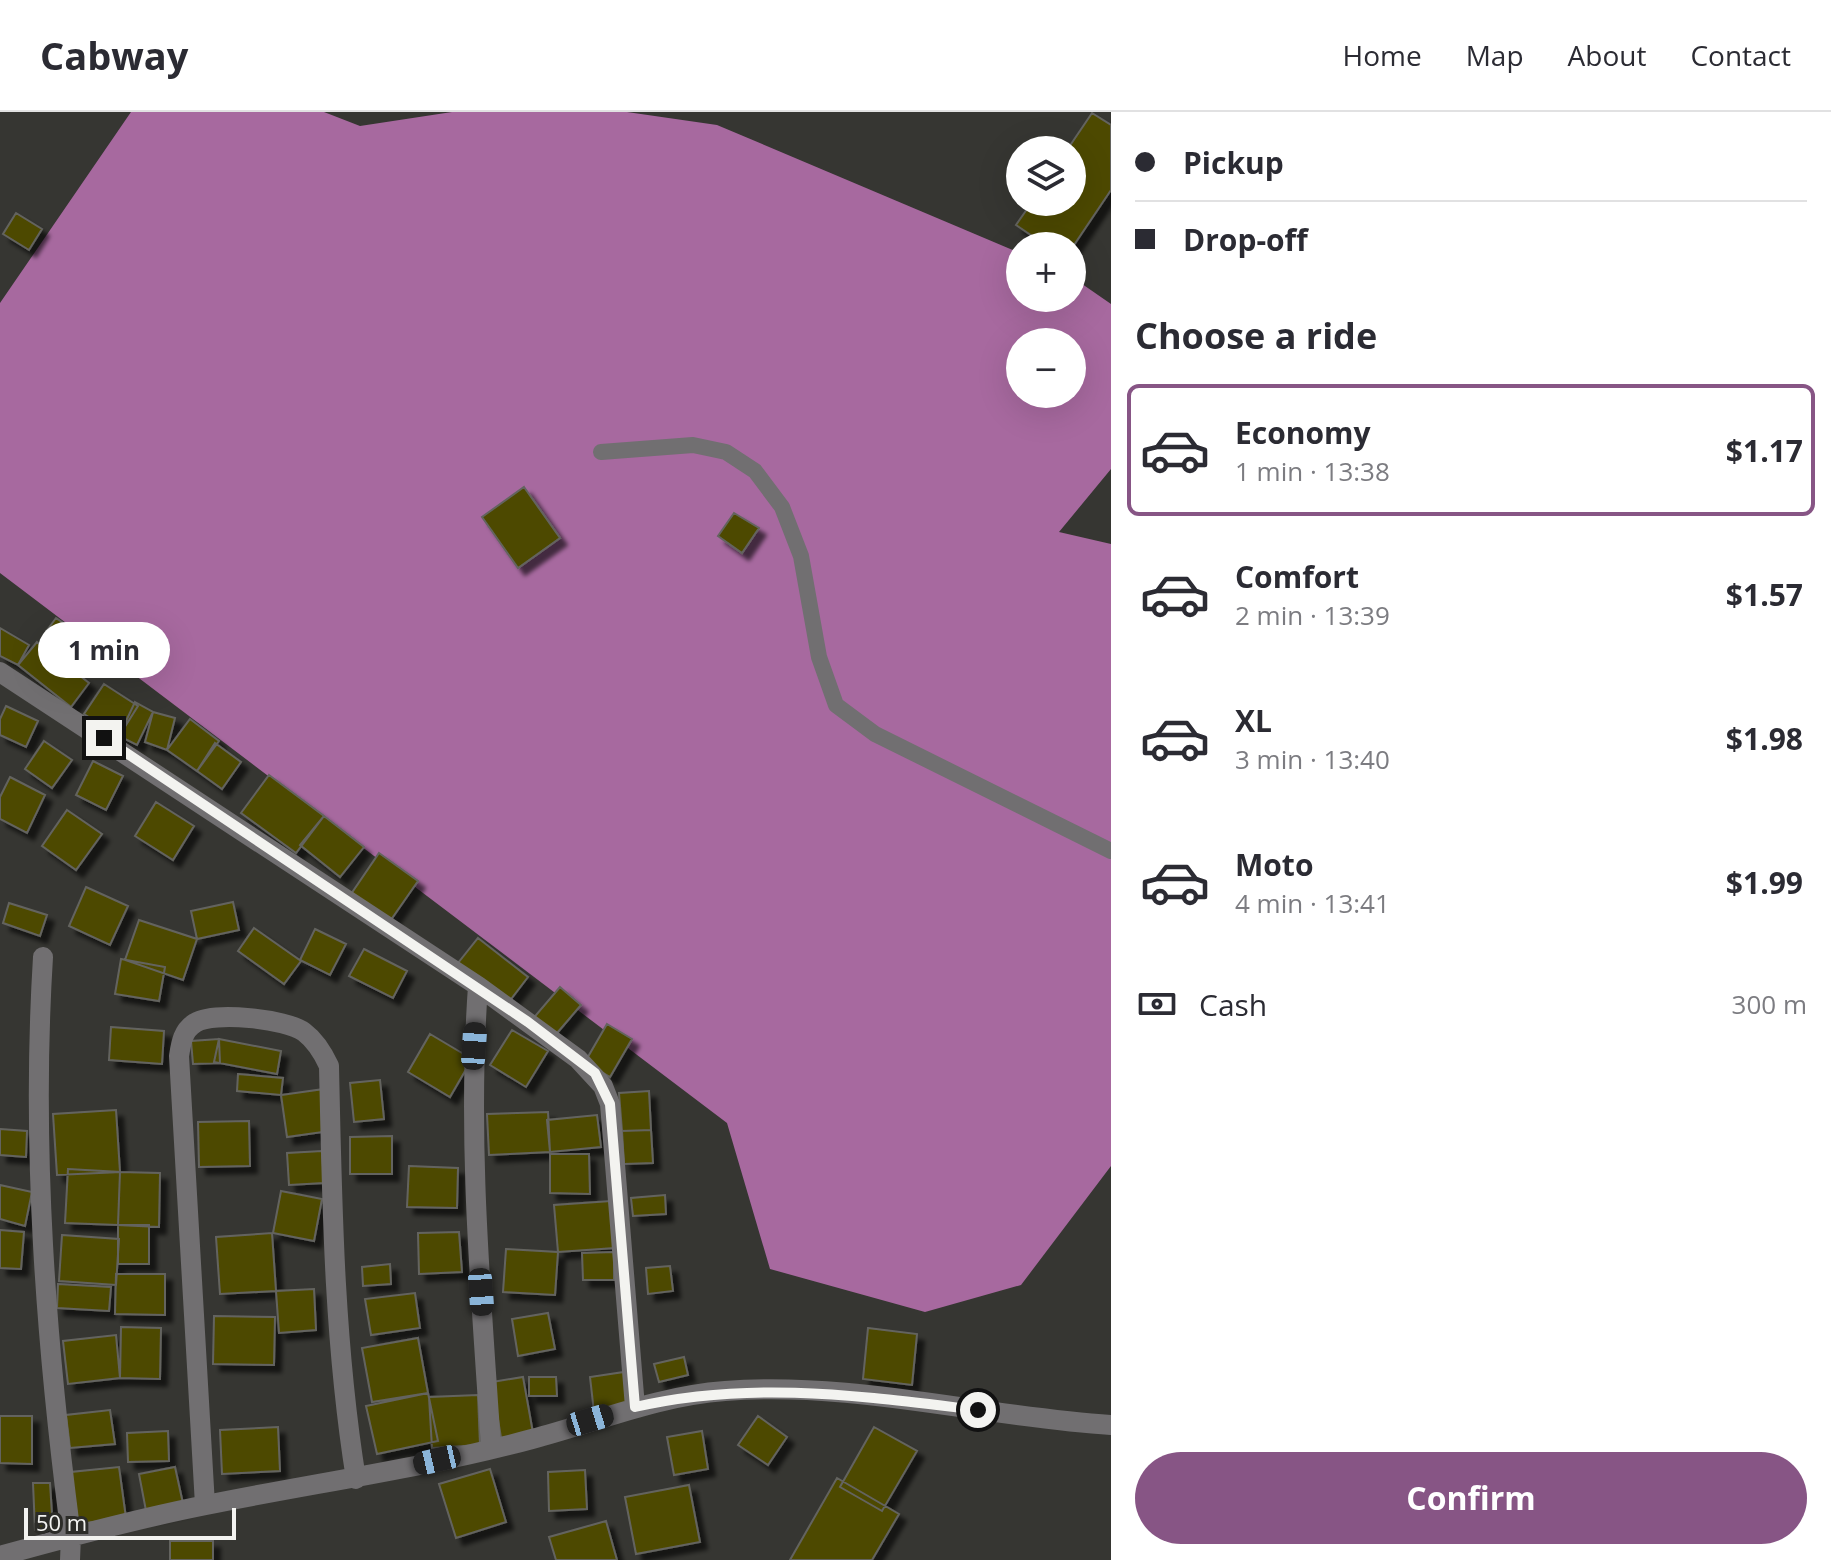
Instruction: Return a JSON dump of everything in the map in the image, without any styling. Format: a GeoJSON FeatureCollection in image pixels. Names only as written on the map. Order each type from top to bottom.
{"type":"FeatureCollection","features":[{"type":"Feature","properties":{"kind":"street"},"geometry":{"type":"LineString","coordinates":[[0,672],[478,986],[578,1059],[603,1086],[610,1104],[635,1407]]}},
{"type":"Feature","properties":{"kind":"street"},"geometry":{"type":"LineString","coordinates":[[43,957],[38,1089],[48,1288],[71,1536],[70,1560]]}},
{"type":"Feature","properties":{"kind":"street"},"geometry":{"type":"LineString","coordinates":[[478,986],[472,1076],[472,1168],[491,1447]]}},
{"type":"Feature","properties":{"kind":"street"},"geometry":{"type":"LineString","coordinates":[[205,1505],[179,1056],[185,1033],[195,1023],[213,1017],[286,1022],[304,1032],[321,1048],[329,1066],[332,1237],[344,1402],[356,1479]]}},
{"type":"Feature","properties":{"kind":"street"},"geometry":{"type":"LineString","coordinates":[[0,1556],[205,1505],[356,1479],[533,1439],[635,1407],[728,1391],[837,1393],[1111,1425]]}},
{"type":"Feature","properties":{"kind":"lane"},"geometry":{"type":"LineString","coordinates":[[601,452],[693,445],[726,452],[755,471],[782,507],[801,556],[819,657],[836,705],[875,734],[1111,851]]}},
{"type":"Feature","properties":{"kind":"shaded area"},"geometry":{"type":"Polygon","coordinates":[[[131,112],[324,112],[360,126],[452,112],[627,112],[717,125],[1006,247],[1006,312],[1086,312],[1086,287],[1111,304],[1111,469],[1059,532],[1111,544],[1111,1166],[1021,1285],[925,1312],[770,1269],[727,1123],[0,573],[0,303],[131,112]]]}},
{"type":"Feature","properties":{"kind":"building"},"geometry":{"type":"Polygon","coordinates":[[[1092,113],[1111,125],[1111,190],[1083,232],[1026,232],[1016,225],[1022,216],[1086,216],[1086,136],[1076,136],[1092,113]]]}},
{"type":"Feature","properties":{"kind":"building"},"geometry":{"type":"Polygon","coordinates":[[[16,213],[42,229],[29,250],[3,234],[16,213]]]}},
{"type":"Feature","properties":{"kind":"building"},"geometry":{"type":"Polygon","coordinates":[[[524,487],[560,538],[518,568],[482,517],[524,487]]]}},
{"type":"Feature","properties":{"kind":"building"},"geometry":{"type":"Polygon","coordinates":[[[734,513],[759,528],[742,553],[718,536],[734,513]]]}},
{"type":"Feature","properties":{"kind":"building"},"geometry":{"type":"Polygon","coordinates":[[[56,618],[88,640],[76,655],[45,633],[56,618]]]}},
{"type":"Feature","properties":{"kind":"building"},"geometry":{"type":"Polygon","coordinates":[[[0,628],[29,645],[18,665],[0,656],[0,628]]]}},
{"type":"Feature","properties":{"kind":"building"},"geometry":{"type":"Polygon","coordinates":[[[37,642],[89,683],[71,707],[18,665],[37,642]]]}},
{"type":"Feature","properties":{"kind":"building"},"geometry":{"type":"Polygon","coordinates":[[[104,684],[138,706],[119,736],[84,714],[104,684]]]}},
{"type":"Feature","properties":{"kind":"building"},"geometry":{"type":"Polygon","coordinates":[[[135,702],[153,712],[137,745],[119,736],[135,702]]]}},
{"type":"Feature","properties":{"kind":"building"},"geometry":{"type":"Polygon","coordinates":[[[6,706],[38,721],[26,747],[0,735],[0,719],[6,706]]]}},
{"type":"Feature","properties":{"kind":"building"},"geometry":{"type":"Polygon","coordinates":[[[153,712],[175,718],[167,750],[145,742],[153,712]]]}},
{"type":"Feature","properties":{"kind":"building"},"geometry":{"type":"Polygon","coordinates":[[[190,719],[219,741],[197,771],[167,750],[190,719]]]}},
{"type":"Feature","properties":{"kind":"building"},"geometry":{"type":"Polygon","coordinates":[[[44,741],[72,760],[52,788],[25,769],[44,741]]]}},
{"type":"Feature","properties":{"kind":"building"},"geometry":{"type":"Polygon","coordinates":[[[215,743],[241,762],[222,789],[197,771],[215,743]]]}},
{"type":"Feature","properties":{"kind":"building"},"geometry":{"type":"Polygon","coordinates":[[[93,761],[123,776],[106,810],[76,795],[93,761]]]}},
{"type":"Feature","properties":{"kind":"building"},"geometry":{"type":"Polygon","coordinates":[[[269,775],[324,816],[296,853],[241,813],[269,775]]]}},
{"type":"Feature","properties":{"kind":"building"},"geometry":{"type":"Polygon","coordinates":[[[10,777],[45,795],[27,833],[0,819],[0,797],[10,777]]]}},
{"type":"Feature","properties":{"kind":"building"},"geometry":{"type":"Polygon","coordinates":[[[156,802],[194,826],[173,860],[135,836],[156,802]]]}},
{"type":"Feature","properties":{"kind":"building"},"geometry":{"type":"Polygon","coordinates":[[[67,810],[102,834],[76,870],[42,846],[67,810]]]}},
{"type":"Feature","properties":{"kind":"building"},"geometry":{"type":"Polygon","coordinates":[[[324,816],[364,847],[340,877],[300,845],[324,816]]]}},
{"type":"Feature","properties":{"kind":"building"},"geometry":{"type":"Polygon","coordinates":[[[379,853],[418,881],[388,924],[349,897],[379,853]]]}},
{"type":"Feature","properties":{"kind":"building"},"geometry":{"type":"Polygon","coordinates":[[[86,887],[128,906],[110,945],[69,926],[86,887]]]}},
{"type":"Feature","properties":{"kind":"building"},"geometry":{"type":"Polygon","coordinates":[[[233,902],[239,930],[197,939],[191,911],[233,902]]]}},
{"type":"Feature","properties":{"kind":"building"},"geometry":{"type":"Polygon","coordinates":[[[9,903],[47,915],[40,936],[3,923],[9,903]]]}},
{"type":"Feature","properties":{"kind":"building"},"geometry":{"type":"Polygon","coordinates":[[[139,920],[197,939],[183,980],[125,960],[139,920]]]}},
{"type":"Feature","properties":{"kind":"building"},"geometry":{"type":"Polygon","coordinates":[[[254,928],[301,961],[284,984],[238,951],[254,928]]]}},
{"type":"Feature","properties":{"kind":"building"},"geometry":{"type":"Polygon","coordinates":[[[315,929],[346,944],[330,975],[300,960],[315,929]]]}},
{"type":"Feature","properties":{"kind":"building"},"geometry":{"type":"Polygon","coordinates":[[[478,938],[528,977],[508,1003],[458,963],[478,938]]]}},
{"type":"Feature","properties":{"kind":"building"},"geometry":{"type":"Polygon","coordinates":[[[364,949],[407,971],[393,998],[349,976],[364,949]]]}},
{"type":"Feature","properties":{"kind":"building"},"geometry":{"type":"Polygon","coordinates":[[[121,959],[165,967],[159,1001],[115,994],[121,959]]]}},
{"type":"Feature","properties":{"kind":"building"},"geometry":{"type":"Polygon","coordinates":[[[560,987],[581,1005],[552,1039],[531,1021],[560,987]]]}},
{"type":"Feature","properties":{"kind":"building"},"geometry":{"type":"Polygon","coordinates":[[[607,1024],[632,1039],[610,1077],[585,1062],[607,1024]]]}},
{"type":"Feature","properties":{"kind":"building"},"geometry":{"type":"Polygon","coordinates":[[[111,1027],[164,1031],[162,1064],[109,1060],[111,1027]]]}},
{"type":"Feature","properties":{"kind":"building"},"geometry":{"type":"Polygon","coordinates":[[[512,1030],[548,1051],[526,1087],[490,1065],[512,1030]]]}},
{"type":"Feature","properties":{"kind":"building"},"geometry":{"type":"Polygon","coordinates":[[[430,1034],[472,1059],[450,1097],[408,1072],[430,1034]]]}},
{"type":"Feature","properties":{"kind":"building"},"geometry":{"type":"Polygon","coordinates":[[[219,1039],[281,1051],[277,1074],[214,1062],[219,1039]]]}},
{"type":"Feature","properties":{"kind":"building"},"geometry":{"type":"Polygon","coordinates":[[[219,1039],[220,1063],[193,1064],[191,1041],[219,1039]]]}},
{"type":"Feature","properties":{"kind":"building"},"geometry":{"type":"Polygon","coordinates":[[[238,1074],[283,1078],[281,1095],[237,1091],[238,1074]]]}},
{"type":"Feature","properties":{"kind":"building"},"geometry":{"type":"Polygon","coordinates":[[[380,1080],[384,1119],[354,1122],[350,1083],[380,1080]]]}},
{"type":"Feature","properties":{"kind":"building"},"geometry":{"type":"Polygon","coordinates":[[[324,1089],[330,1131],[287,1137],[281,1095],[324,1089]]]}},
{"type":"Feature","properties":{"kind":"building"},"geometry":{"type":"Polygon","coordinates":[[[649,1091],[651,1130],[622,1131],[619,1093],[649,1091]]]}},
{"type":"Feature","properties":{"kind":"building"},"geometry":{"type":"Polygon","coordinates":[[[116,1110],[120,1172],[57,1175],[53,1114],[116,1110]]]}},
{"type":"Feature","properties":{"kind":"building"},"geometry":{"type":"Polygon","coordinates":[[[548,1112],[550,1152],[489,1155],[487,1114],[548,1112]]]}},
{"type":"Feature","properties":{"kind":"building"},"geometry":{"type":"Polygon","coordinates":[[[597,1115],[601,1147],[550,1152],[547,1120],[597,1115]]]}},
{"type":"Feature","properties":{"kind":"building"},"geometry":{"type":"Polygon","coordinates":[[[249,1121],[250,1166],[199,1167],[198,1122],[249,1121]]]}},
{"type":"Feature","properties":{"kind":"building"},"geometry":{"type":"Polygon","coordinates":[[[0,1129],[27,1131],[26,1157],[0,1155],[0,1129]]]}},
{"type":"Feature","properties":{"kind":"building"},"geometry":{"type":"Polygon","coordinates":[[[651,1130],[653,1163],[624,1164],[622,1131],[651,1130]]]}},
{"type":"Feature","properties":{"kind":"building"},"geometry":{"type":"Polygon","coordinates":[[[392,1136],[392,1174],[350,1174],[350,1137],[392,1136]]]}},
{"type":"Feature","properties":{"kind":"building"},"geometry":{"type":"Polygon","coordinates":[[[322,1151],[324,1183],[289,1185],[287,1153],[322,1151]]]}},
{"type":"Feature","properties":{"kind":"building"},"geometry":{"type":"Polygon","coordinates":[[[550,1154],[589,1154],[590,1194],[550,1193],[550,1154]]]}},
{"type":"Feature","properties":{"kind":"building"},"geometry":{"type":"Polygon","coordinates":[[[409,1166],[458,1168],[457,1208],[407,1207],[409,1166]]]}},
{"type":"Feature","properties":{"kind":"building"},"geometry":{"type":"Polygon","coordinates":[[[68,1169],[120,1172],[118,1225],[65,1223],[68,1169]]]}},
{"type":"Feature","properties":{"kind":"building"},"geometry":{"type":"Polygon","coordinates":[[[120,1172],[160,1173],[159,1227],[118,1225],[120,1172]]]}},
{"type":"Feature","properties":{"kind":"building"},"geometry":{"type":"Polygon","coordinates":[[[0,1185],[32,1192],[25,1226],[0,1219],[0,1185]]]}},
{"type":"Feature","properties":{"kind":"building"},"geometry":{"type":"Polygon","coordinates":[[[281,1191],[322,1199],[314,1241],[273,1233],[281,1191]]]}},
{"type":"Feature","properties":{"kind":"building"},"geometry":{"type":"Polygon","coordinates":[[[665,1195],[666,1214],[633,1216],[631,1198],[665,1195]]]}},
{"type":"Feature","properties":{"kind":"building"},"geometry":{"type":"Polygon","coordinates":[[[611,1201],[615,1248],[558,1252],[554,1205],[611,1201]]]}},
{"type":"Feature","properties":{"kind":"building"},"geometry":{"type":"Polygon","coordinates":[[[118,1225],[149,1225],[149,1264],[118,1264],[118,1225]]]}},
{"type":"Feature","properties":{"kind":"building"},"geometry":{"type":"Polygon","coordinates":[[[0,1230],[24,1232],[21,1269],[0,1268],[0,1230]]]}},
{"type":"Feature","properties":{"kind":"building"},"geometry":{"type":"Polygon","coordinates":[[[459,1232],[462,1272],[419,1274],[418,1233],[459,1232]]]}},
{"type":"Feature","properties":{"kind":"building"},"geometry":{"type":"Polygon","coordinates":[[[272,1233],[276,1291],[220,1294],[216,1237],[272,1233]]]}},
{"type":"Feature","properties":{"kind":"building"},"geometry":{"type":"Polygon","coordinates":[[[62,1235],[119,1239],[116,1285],[59,1281],[62,1235]]]}},
{"type":"Feature","properties":{"kind":"building"},"geometry":{"type":"Polygon","coordinates":[[[506,1249],[558,1252],[555,1295],[503,1292],[506,1249]]]}},
{"type":"Feature","properties":{"kind":"building"},"geometry":{"type":"Polygon","coordinates":[[[614,1252],[614,1280],[583,1280],[582,1253],[614,1252]]]}},
{"type":"Feature","properties":{"kind":"building"},"geometry":{"type":"Polygon","coordinates":[[[390,1264],[391,1284],[363,1286],[362,1267],[390,1264]]]}},
{"type":"Feature","properties":{"kind":"building"},"geometry":{"type":"Polygon","coordinates":[[[670,1266],[673,1291],[648,1294],[646,1268],[670,1266]]]}},
{"type":"Feature","properties":{"kind":"building"},"geometry":{"type":"Polygon","coordinates":[[[116,1274],[165,1274],[165,1315],[115,1314],[116,1274]]]}},
{"type":"Feature","properties":{"kind":"building"},"geometry":{"type":"Polygon","coordinates":[[[58,1284],[111,1287],[109,1311],[57,1308],[58,1284]]]}},
{"type":"Feature","properties":{"kind":"building"},"geometry":{"type":"Polygon","coordinates":[[[314,1289],[316,1330],[279,1333],[276,1291],[314,1289]]]}},
{"type":"Feature","properties":{"kind":"building"},"geometry":{"type":"Polygon","coordinates":[[[415,1293],[420,1328],[371,1335],[365,1299],[415,1293]]]}},
{"type":"Feature","properties":{"kind":"building"},"geometry":{"type":"Polygon","coordinates":[[[548,1313],[555,1349],[518,1356],[512,1319],[548,1313]]]}},
{"type":"Feature","properties":{"kind":"building"},"geometry":{"type":"Polygon","coordinates":[[[214,1316],[275,1317],[274,1365],[213,1364],[214,1316]]]}},
{"type":"Feature","properties":{"kind":"building"},"geometry":{"type":"Polygon","coordinates":[[[121,1327],[161,1328],[160,1379],[120,1378],[121,1327]]]}},
{"type":"Feature","properties":{"kind":"building"},"geometry":{"type":"Polygon","coordinates":[[[868,1328],[917,1334],[912,1385],[863,1379],[868,1328]]]}},
{"type":"Feature","properties":{"kind":"building"},"geometry":{"type":"Polygon","coordinates":[[[116,1335],[120,1378],[68,1384],[63,1341],[116,1335]]]}},
{"type":"Feature","properties":{"kind":"building"},"geometry":{"type":"Polygon","coordinates":[[[418,1338],[428,1393],[372,1402],[362,1348],[418,1338]]]}},
{"type":"Feature","properties":{"kind":"building"},"geometry":{"type":"Polygon","coordinates":[[[684,1357],[688,1375],[659,1382],[654,1364],[684,1357]]]}},
{"type":"Feature","properties":{"kind":"building"},"geometry":{"type":"Polygon","coordinates":[[[624,1372],[629,1408],[594,1412],[590,1377],[624,1372]]]}},
{"type":"Feature","properties":{"kind":"building"},"geometry":{"type":"Polygon","coordinates":[[[523,1377],[533,1433],[501,1438],[492,1382],[523,1377]]]}},
{"type":"Feature","properties":{"kind":"building"},"geometry":{"type":"Polygon","coordinates":[[[529,1377],[556,1377],[557,1396],[529,1396],[529,1377]]]}},
{"type":"Feature","properties":{"kind":"building"},"geometry":{"type":"Polygon","coordinates":[[[428,1393],[438,1441],[377,1454],[366,1406],[428,1393]]]}},
{"type":"Feature","properties":{"kind":"building"},"geometry":{"type":"Polygon","coordinates":[[[478,1395],[480,1445],[432,1448],[429,1397],[478,1395]]]}},
{"type":"Feature","properties":{"kind":"building"},"geometry":{"type":"Polygon","coordinates":[[[110,1410],[115,1444],[70,1448],[66,1415],[110,1410]]]}},
{"type":"Feature","properties":{"kind":"building"},"geometry":{"type":"Polygon","coordinates":[[[0,1416],[32,1416],[32,1464],[0,1463],[0,1416]]]}},
{"type":"Feature","properties":{"kind":"building"},"geometry":{"type":"Polygon","coordinates":[[[758,1416],[787,1437],[768,1465],[738,1445],[758,1416]]]}},
{"type":"Feature","properties":{"kind":"building"},"geometry":{"type":"Polygon","coordinates":[[[278,1427],[280,1471],[222,1474],[220,1430],[278,1427]]]}},
{"type":"Feature","properties":{"kind":"building"},"geometry":{"type":"Polygon","coordinates":[[[874,1427],[917,1451],[882,1511],[840,1487],[874,1427]]]}},
{"type":"Feature","properties":{"kind":"building"},"geometry":{"type":"Polygon","coordinates":[[[168,1431],[169,1461],[128,1462],[127,1433],[168,1431]]]}},
{"type":"Feature","properties":{"kind":"building"},"geometry":{"type":"Polygon","coordinates":[[[702,1431],[708,1469],[674,1475],[667,1437],[702,1431]]]}},
{"type":"Feature","properties":{"kind":"building"},"geometry":{"type":"Polygon","coordinates":[[[119,1467],[126,1518],[78,1524],[71,1472],[119,1467]]]}},
{"type":"Feature","properties":{"kind":"building"},"geometry":{"type":"Polygon","coordinates":[[[175,1467],[184,1508],[147,1516],[139,1474],[175,1467]]]}},
{"type":"Feature","properties":{"kind":"building"},"geometry":{"type":"Polygon","coordinates":[[[490,1469],[506,1522],[456,1538],[439,1484],[490,1469]]]}},
{"type":"Feature","properties":{"kind":"building"},"geometry":{"type":"Polygon","coordinates":[[[585,1470],[587,1509],[549,1511],[548,1472],[585,1470]]]}},
{"type":"Feature","properties":{"kind":"building"},"geometry":{"type":"Polygon","coordinates":[[[837,1478],[899,1514],[872,1560],[790,1560],[837,1478]]]}},
{"type":"Feature","properties":{"kind":"building"},"geometry":{"type":"Polygon","coordinates":[[[33,1483],[50,1483],[53,1530],[35,1530],[33,1483]]]}},
{"type":"Feature","properties":{"kind":"building"},"geometry":{"type":"Polygon","coordinates":[[[689,1485],[700,1542],[636,1554],[625,1497],[689,1485]]]}},
{"type":"Feature","properties":{"kind":"building"},"geometry":{"type":"Polygon","coordinates":[[[606,1521],[617,1560],[556,1560],[549,1537],[606,1521]]]}},
{"type":"Feature","properties":{"kind":"building"},"geometry":{"type":"Polygon","coordinates":[[[170,1541],[213,1541],[213,1560],[170,1560],[170,1541]]]}},
{"type":"Feature","properties":{"kind":"route"},"geometry":{"type":"LineString","coordinates":[[104,738],[478,986],[595,1073],[610,1104],[635,1407],[684,1395],[728,1391],[837,1393],[978,1410]]}}]}
